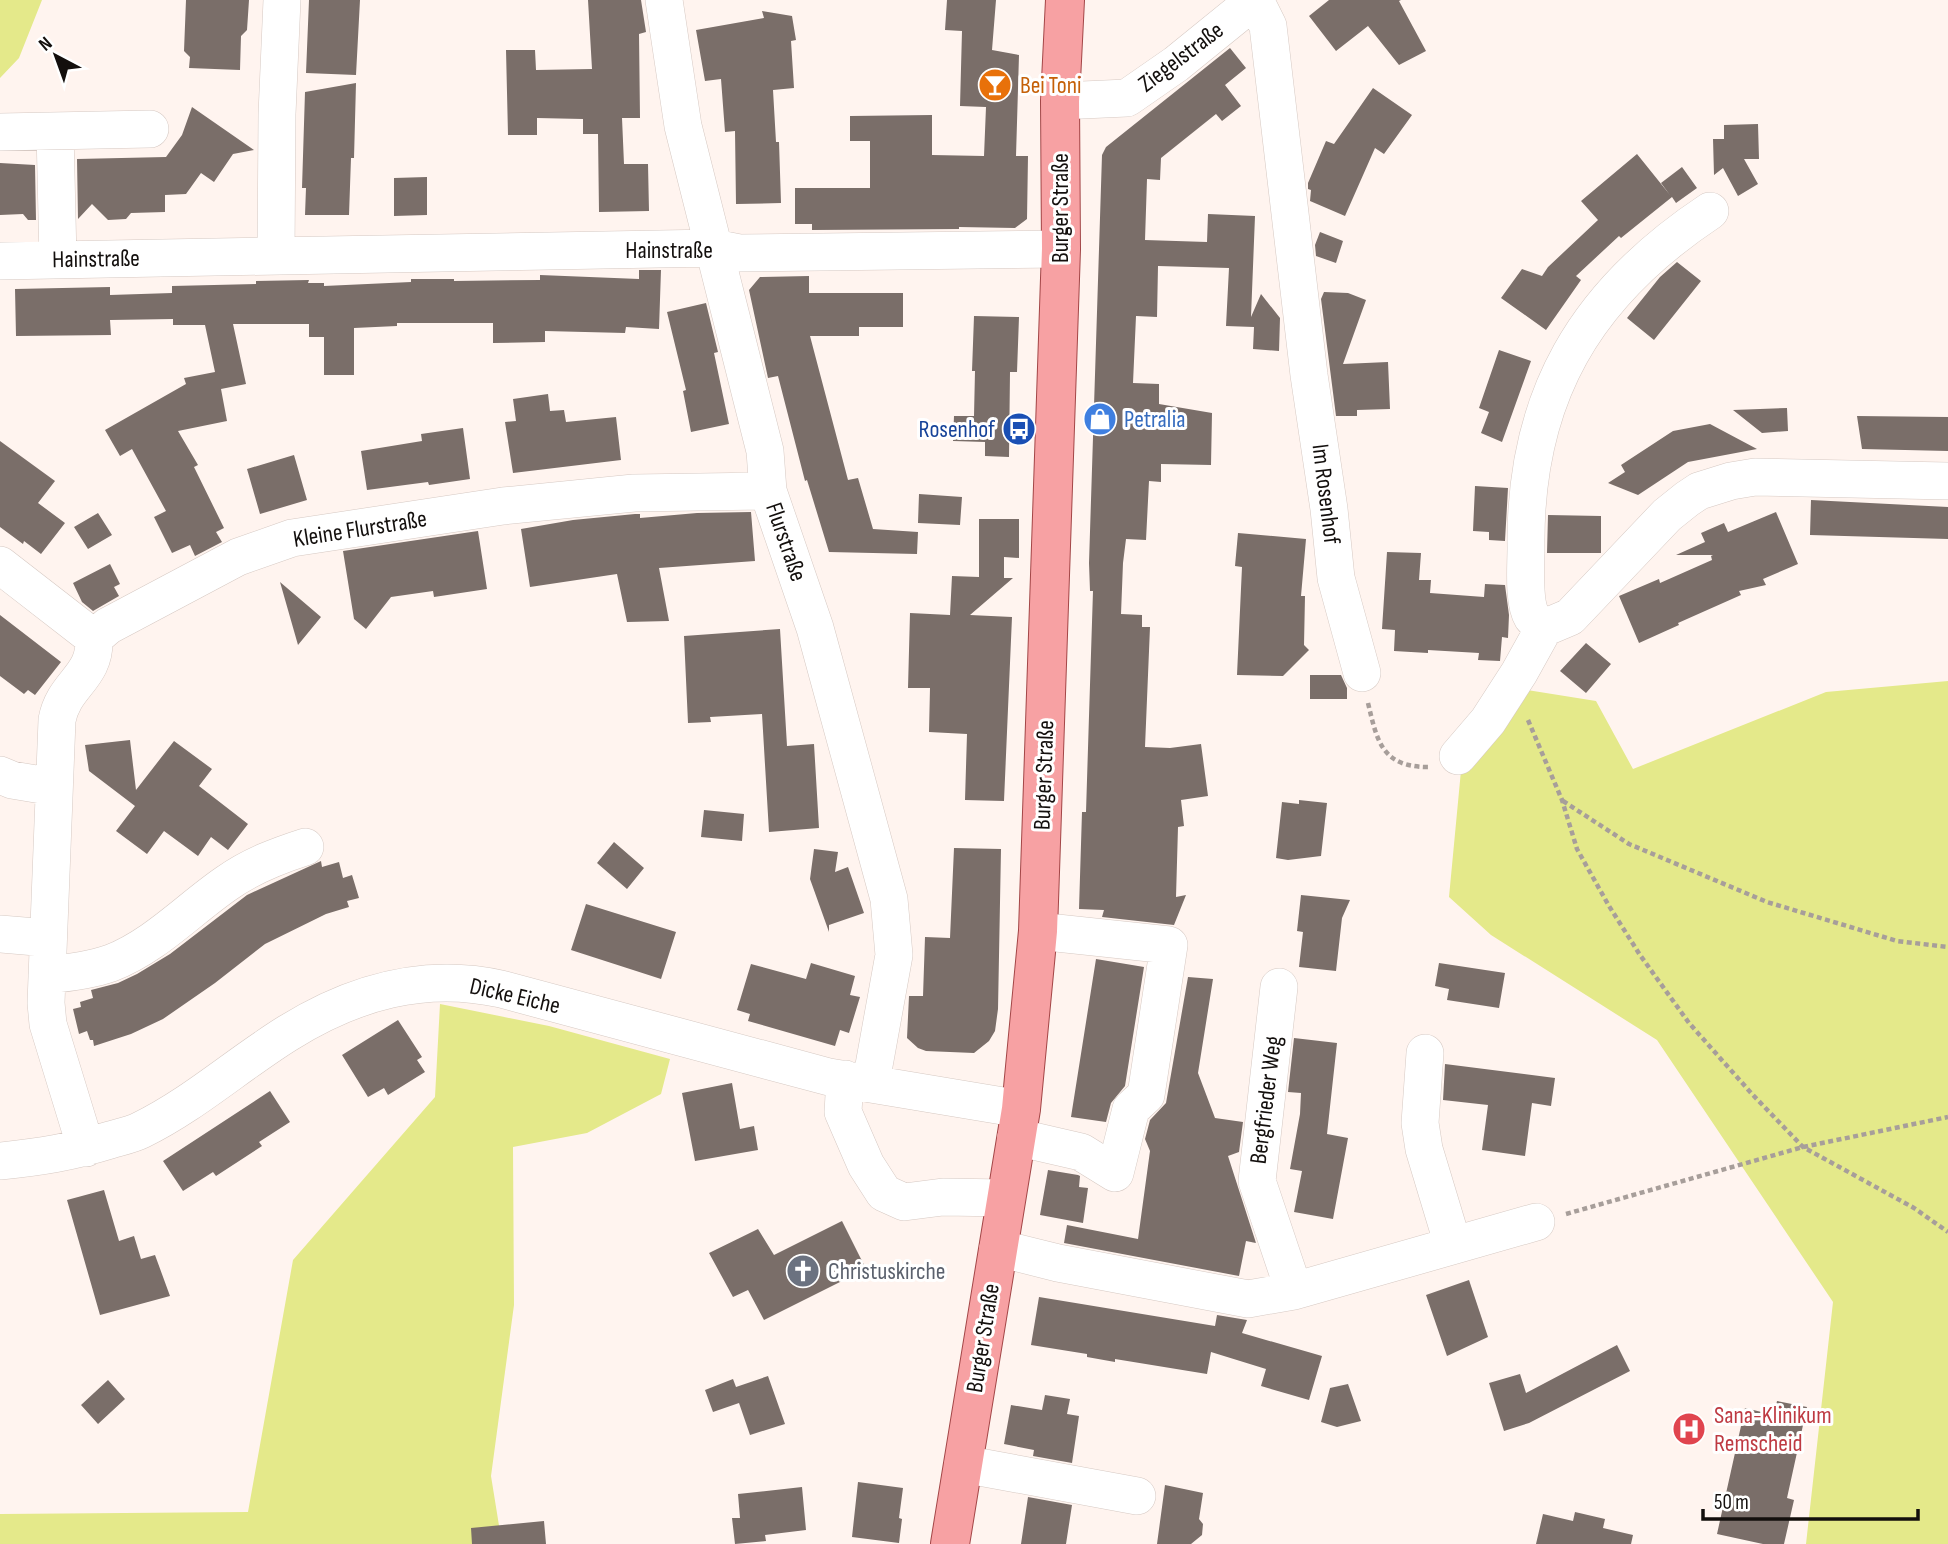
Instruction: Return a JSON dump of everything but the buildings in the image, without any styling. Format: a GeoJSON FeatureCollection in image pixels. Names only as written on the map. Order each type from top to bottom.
{"type":"FeatureCollection","features":[{"type":"Feature","properties":{"kind":"main road","name":"Burger Straße"},"geometry":{"type":"LineString","coordinates":[[950,1544],[1019,1123],[1038,931],[1061,249],[1060,101],[1065,0]]}},
{"type":"Feature","properties":{"kind":"street"},"geometry":{"type":"LineString","coordinates":[[276,256],[277,114],[282,0]]}},
{"type":"Feature","properties":{"kind":"street","name":"Flurstraße"},"geometry":{"type":"LineString","coordinates":[[664,0],[683,127],[765,451],[768,491],[815,628],[889,900],[894,955],[858,1081],[843,1112],[866,1165],[884,1193],[904,1202],[943,1198],[1006,1198]]}},
{"type":"Feature","properties":{"kind":"street","name":"Ziegelstraße"},"geometry":{"type":"LineString","coordinates":[[1060,101],[1128,98],[1176,64],[1255,0]]}},
{"type":"Feature","properties":{"kind":"street","name":"Im Rosenhof"},"geometry":{"type":"LineString","coordinates":[[1255,0],[1268,26],[1307,361],[1329,509],[1336,578],[1362,673]]}},
{"type":"Feature","properties":{"kind":"street"},"geometry":{"type":"LineString","coordinates":[[0,132],[150,129]]}},
{"type":"Feature","properties":{"kind":"street"},"geometry":{"type":"LineString","coordinates":[[55,131],[58,259]]}},
{"type":"Feature","properties":{"kind":"street"},"geometry":{"type":"LineString","coordinates":[[1544,628],[1532,616],[1527,594],[1526,535],[1530,468],[1537,435],[1554,386],[1567,358],[1610,295],[1672,236],[1710,211]]}},
{"type":"Feature","properties":{"kind":"street","name":"Hainstraße"},"geometry":{"type":"LineString","coordinates":[[0,261],[713,248],[739,253],[1061,249]]}},
{"type":"Feature","properties":{"kind":"street"},"geometry":{"type":"LineString","coordinates":[[1458,756],[1488,721],[1544,628],[1570,617],[1667,515],[1699,491],[1755,477],[1948,481]]}},
{"type":"Feature","properties":{"kind":"street","name":"Kleine Flurstraße"},"geometry":{"type":"LineString","coordinates":[[94,638],[108,626],[239,557],[292,538],[503,506],[634,494],[768,491]]}},
{"type":"Feature","properties":{"kind":"street"},"geometry":{"type":"LineString","coordinates":[[0,565],[94,638],[92,664],[74,685],[59,710],[46,1003],[48,1024],[86,1148]]}},
{"type":"Feature","properties":{"kind":"street"},"geometry":{"type":"LineString","coordinates":[[0,775],[12,780],[54,787]]}},
{"type":"Feature","properties":{"kind":"street"},"geometry":{"type":"LineString","coordinates":[[47,975],[111,963],[149,942],[229,881],[264,860],[305,847]]}},
{"type":"Feature","properties":{"kind":"street","name":"Dicke Eiche"},"geometry":{"type":"LineString","coordinates":[[0,1161],[52,1156],[138,1132],[175,1112],[288,1033],[358,997],[431,982],[471,983],[502,989],[744,1056],[858,1081],[1019,1123],[1081,1152],[1115,1173],[1132,1109],[1146,1095],[1168,945],[1038,931]]}},
{"type":"Feature","properties":{"kind":"street"},"geometry":{"type":"LineString","coordinates":[[0,934],[48,938]]}},
{"type":"Feature","properties":{"kind":"street","name":"Bergfrieder Weg"},"geometry":{"type":"LineString","coordinates":[[1279,987],[1257,1181],[1294,1291]]}},
{"type":"Feature","properties":{"kind":"street"},"geometry":{"type":"LineString","coordinates":[[1425,1053],[1420,1123],[1424,1149],[1453,1245]]}},
{"type":"Feature","properties":{"kind":"street"},"geometry":{"type":"LineString","coordinates":[[998,1248],[1058,1263],[1248,1299],[1294,1291],[1536,1222]]}},
{"type":"Feature","properties":{"kind":"street"},"geometry":{"type":"LineString","coordinates":[[963,1464],[1137,1496]]}},
{"type":"Feature","properties":{"kind":"path"},"geometry":{"type":"LineString","coordinates":[[1362,673],[1376,738],[1385,752],[1400,762],[1419,767],[1442,766],[1458,756]]}},
{"type":"Feature","properties":{"kind":"path"},"geometry":{"type":"LineString","coordinates":[[1519,673],[1527,718],[1562,800],[1577,849],[1640,955],[1689,1023],[1803,1147],[1914,1208],[1948,1232]]}},
{"type":"Feature","properties":{"kind":"path"},"geometry":{"type":"LineString","coordinates":[[1562,800],[1629,844],[1767,902],[1897,941],[1948,947]]}},
{"type":"Feature","properties":{"kind":"path"},"geometry":{"type":"LineString","coordinates":[[1536,1222],[1803,1147],[1948,1117]]}},
{"type":"Feature","properties":{"kind":"green space"},"geometry":{"type":"Polygon","coordinates":[[[0,0],[42,0],[19,58],[0,78],[0,0]]]}},
{"type":"Feature","properties":{"kind":"green space"},"geometry":{"type":"Polygon","coordinates":[[[1948,681],[1948,1544],[1806,1544],[1833,1302],[1657,1040],[1491,935],[1449,897],[1462,760],[1521,689],[1596,701],[1633,769],[1826,692],[1948,681]]]}},
{"type":"Feature","properties":{"kind":"green space"},"geometry":{"type":"Polygon","coordinates":[[[440,1004],[549,1026],[670,1059],[661,1094],[587,1133],[513,1147],[514,1305],[491,1476],[502,1544],[0,1544],[0,1514],[248,1512],[293,1260],[435,1097],[440,1004]]]}},
{"type":"Feature","properties":{"kind":"place","name":"Bei Toni"},"geometry":{"type":"Point","coordinates":[995,85]}},
{"type":"Feature","properties":{"kind":"place","name":"Petralia"},"geometry":{"type":"Point","coordinates":[1100,419]}},
{"type":"Feature","properties":{"kind":"place","name":"Rosenhof"},"geometry":{"type":"Point","coordinates":[1019,429]}},
{"type":"Feature","properties":{"kind":"place","name":"Christuskirche"},"geometry":{"type":"Point","coordinates":[803,1271]}},
{"type":"Feature","properties":{"kind":"place","name":"Sana-Klinikum Remscheid"},"geometry":{"type":"Point","coordinates":[1689,1429]}}]}
